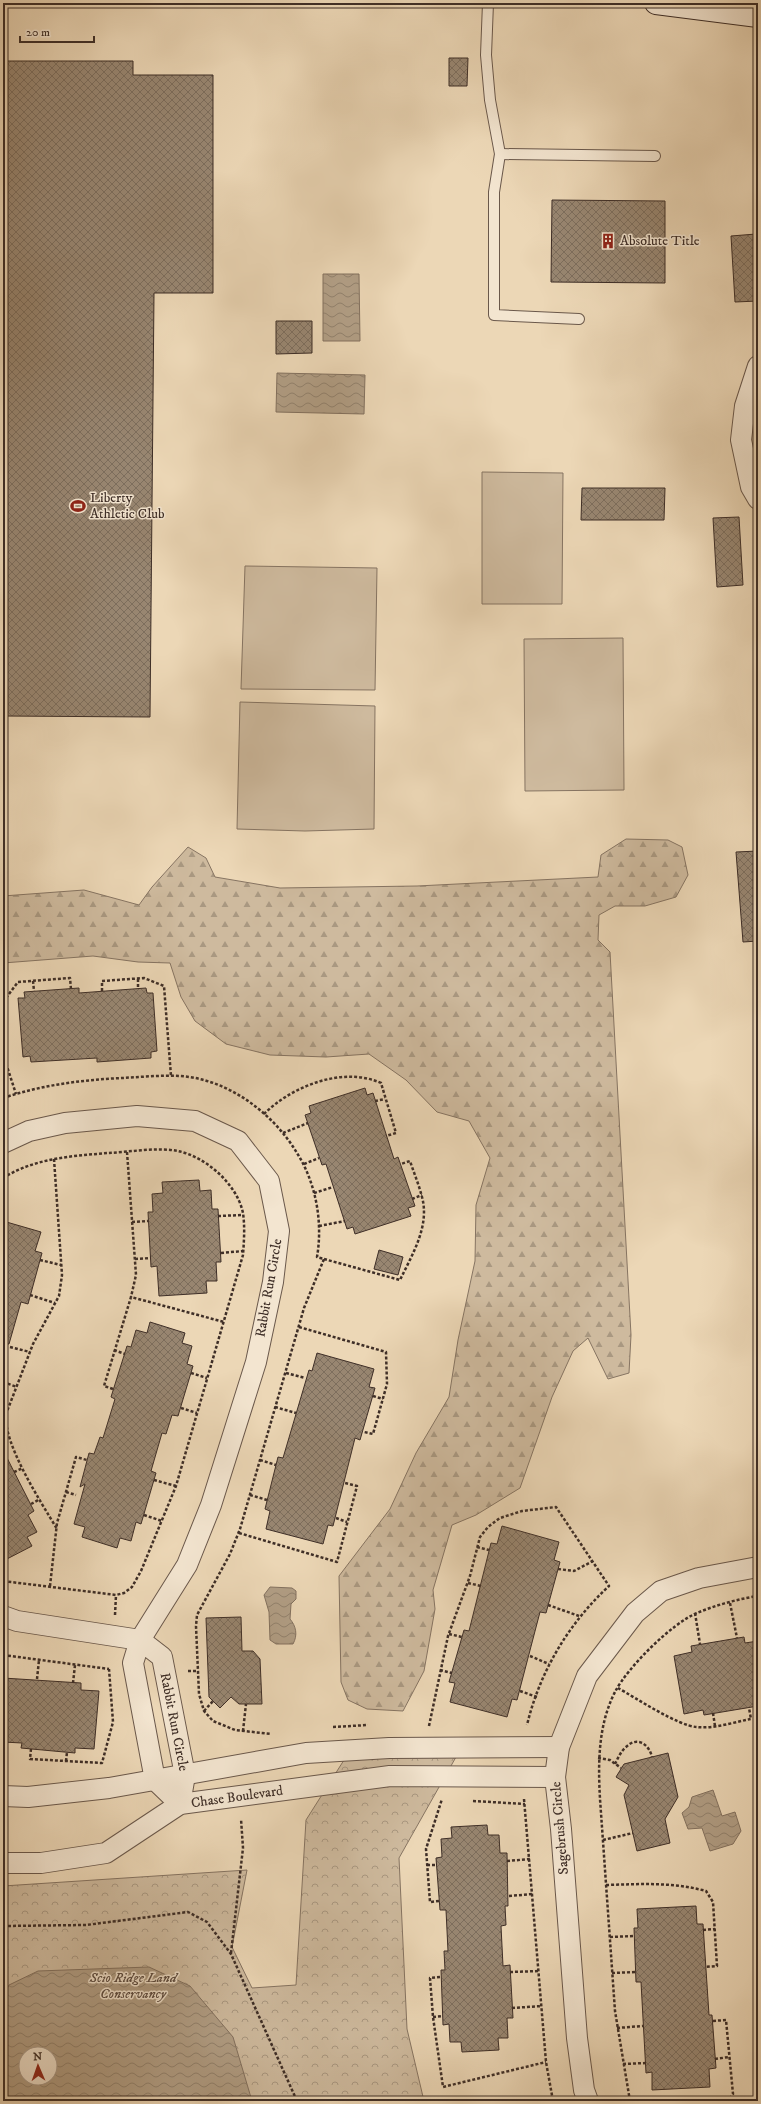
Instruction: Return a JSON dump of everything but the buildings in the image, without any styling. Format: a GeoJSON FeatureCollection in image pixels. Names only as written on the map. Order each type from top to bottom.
{"type":"FeatureCollection","features":[{"type":"Feature","properties":{"kind":"main road"},"geometry":{"type":"LineString","coordinates":[[656,3],[758,16]]}},
{"type":"Feature","properties":{"kind":"street"},"geometry":{"type":"LineString","coordinates":[[758,366],[745,406],[741,440],[751,487],[758,499]]}},
{"type":"Feature","properties":{"kind":"street","name":"Rabbit Run Circle"},"geometry":{"type":"LineString","coordinates":[[3,1143],[29,1132],[65,1123],[137,1116],[195,1121],[238,1141],[269,1181],[279,1231],[273,1282],[256,1362],[211,1505],[187,1565],[140,1640],[133,1663],[155,1780],[180,1804]]}},
{"type":"Feature","properties":{"kind":"street","name":"Sagebrush Circle"},"geometry":{"type":"LineString","coordinates":[[588,2101],[584,2090],[577,2038],[561,1830],[555,1777],[559,1747],[587,1676],[636,1613],[661,1591],[699,1578],[758,1567]]}},
{"type":"Feature","properties":{"kind":"street","name":"Rabbit Run Circle"},"geometry":{"type":"LineString","coordinates":[[3,1616],[17,1621],[140,1640],[162,1657],[185,1775],[180,1804]]}},
{"type":"Feature","properties":{"kind":"street","name":"Chase Boulevard"},"geometry":{"type":"LineString","coordinates":[[3,1796],[28,1797],[109,1788],[306,1753],[389,1748],[559,1747]]}},
{"type":"Feature","properties":{"kind":"street"},"geometry":{"type":"LineString","coordinates":[[389,1748],[390,1776]]}},
{"type":"Feature","properties":{"kind":"street","name":"Chase Boulevard"},"geometry":{"type":"LineString","coordinates":[[3,1863],[41,1863],[106,1853],[180,1804],[390,1776],[555,1777]]}},
{"type":"Feature","properties":{"kind":"lane"},"geometry":{"type":"LineString","coordinates":[[488,3],[486,55],[490,100],[500,154],[494,192],[494,315],[579,319]]}},
{"type":"Feature","properties":{"kind":"lane"},"geometry":{"type":"LineString","coordinates":[[500,154],[655,156]]}},
{"type":"Feature","properties":{"kind":"path"},"geometry":{"type":"LineString","coordinates":[[3,1002],[18,982],[70,978],[71,989]]}},
{"type":"Feature","properties":{"kind":"path"},"geometry":{"type":"LineString","coordinates":[[102,991],[102,981],[144,978],[164,986],[171,1076]]}},
{"type":"Feature","properties":{"kind":"path"},"geometry":{"type":"LineString","coordinates":[[138,979],[138,988]]}},
{"type":"Feature","properties":{"kind":"path"},"geometry":{"type":"LineString","coordinates":[[33,981],[34,991]]}},
{"type":"Feature","properties":{"kind":"path"},"geometry":{"type":"LineString","coordinates":[[3,1054],[16,1094]]}},
{"type":"Feature","properties":{"kind":"path"},"geometry":{"type":"LineString","coordinates":[[264,1114],[274,1104],[319,1082],[339,1077],[372,1079],[381,1084],[396,1133],[386,1136]]}},
{"type":"Feature","properties":{"kind":"path"},"geometry":{"type":"LineString","coordinates":[[375,1101],[385,1098]]}},
{"type":"Feature","properties":{"kind":"path"},"geometry":{"type":"LineString","coordinates":[[283,1133],[308,1123]]}},
{"type":"Feature","properties":{"kind":"path"},"geometry":{"type":"LineString","coordinates":[[3,1178],[43,1161],[67,1156],[127,1152],[177,1151],[194,1156],[213,1168],[224,1179],[238,1197],[243,1215],[245,1235],[243,1251],[224,1322],[176,1486],[141,1572],[132,1587],[124,1593],[116,1594],[3,1581]]}},
{"type":"Feature","properties":{"kind":"path"},"geometry":{"type":"LineString","coordinates":[[113,1389],[104,1386],[131,1297],[136,1275],[127,1152]]}},
{"type":"Feature","properties":{"kind":"path"},"geometry":{"type":"LineString","coordinates":[[304,1164],[320,1158]]}},
{"type":"Feature","properties":{"kind":"path"},"geometry":{"type":"LineString","coordinates":[[54,1159],[61,1265],[59,1296],[42,1325],[30,1352],[6,1414],[4,1426],[23,1468],[57,1529]]}},
{"type":"Feature","properties":{"kind":"path"},"geometry":{"type":"LineString","coordinates":[[324,1259],[400,1280],[415,1248],[422,1228],[424,1211],[422,1195],[410,1161],[400,1164]]}},
{"type":"Feature","properties":{"kind":"path"},"geometry":{"type":"LineString","coordinates":[[314,1193],[333,1186]]}},
{"type":"Feature","properties":{"kind":"path"},"geometry":{"type":"LineString","coordinates":[[412,1199],[422,1195]]}},
{"type":"Feature","properties":{"kind":"path"},"geometry":{"type":"LineString","coordinates":[[218,1216],[243,1215]]}},
{"type":"Feature","properties":{"kind":"path"},"geometry":{"type":"LineString","coordinates":[[132,1222],[148,1220]]}},
{"type":"Feature","properties":{"kind":"path"},"geometry":{"type":"LineString","coordinates":[[319,1226],[345,1221]]}},
{"type":"Feature","properties":{"kind":"path"},"geometry":{"type":"LineString","coordinates":[[221,1253],[243,1251]]}},
{"type":"Feature","properties":{"kind":"path"},"geometry":{"type":"LineString","coordinates":[[134,1259],[151,1258]]}},
{"type":"Feature","properties":{"kind":"path"},"geometry":{"type":"LineString","coordinates":[[40,1260],[61,1265]]}},
{"type":"Feature","properties":{"kind":"path"},"geometry":{"type":"LineString","coordinates":[[30,1295],[55,1303]]}},
{"type":"Feature","properties":{"kind":"path"},"geometry":{"type":"LineString","coordinates":[[131,1297],[224,1322]]}},
{"type":"Feature","properties":{"kind":"path"},"geometry":{"type":"LineString","coordinates":[[299,1327],[386,1352],[387,1384],[383,1399],[373,1434],[364,1432]]}},
{"type":"Feature","properties":{"kind":"path"},"geometry":{"type":"LineString","coordinates":[[10,1346],[30,1352]]}},
{"type":"Feature","properties":{"kind":"path"},"geometry":{"type":"LineString","coordinates":[[114,1350],[125,1354]]}},
{"type":"Feature","properties":{"kind":"path"},"geometry":{"type":"LineString","coordinates":[[191,1373],[207,1378]]}},
{"type":"Feature","properties":{"kind":"path"},"geometry":{"type":"LineString","coordinates":[[286,1373],[305,1378]]}},
{"type":"Feature","properties":{"kind":"path"},"geometry":{"type":"LineString","coordinates":[[3,1382],[17,1386]]}},
{"type":"Feature","properties":{"kind":"path"},"geometry":{"type":"LineString","coordinates":[[373,1396],[383,1399]]}},
{"type":"Feature","properties":{"kind":"path"},"geometry":{"type":"LineString","coordinates":[[275,1407],[296,1413]]}},
{"type":"Feature","properties":{"kind":"path"},"geometry":{"type":"LineString","coordinates":[[181,1408],[197,1414]]}},
{"type":"Feature","properties":{"kind":"path"},"geometry":{"type":"LineString","coordinates":[[50,1586],[57,1529],[76,1457],[87,1460]]}},
{"type":"Feature","properties":{"kind":"path"},"geometry":{"type":"LineString","coordinates":[[260,1460],[276,1465]]}},
{"type":"Feature","properties":{"kind":"path"},"geometry":{"type":"LineString","coordinates":[[14,1472],[23,1468]]}},
{"type":"Feature","properties":{"kind":"path"},"geometry":{"type":"LineString","coordinates":[[154,1480],[176,1486]]}},
{"type":"Feature","properties":{"kind":"path"},"geometry":{"type":"LineString","coordinates":[[239,1533],[337,1562],[357,1486],[345,1483]]}},
{"type":"Feature","properties":{"kind":"path"},"geometry":{"type":"LineString","coordinates":[[66,1492],[76,1495]]}},
{"type":"Feature","properties":{"kind":"path"},"geometry":{"type":"LineString","coordinates":[[250,1495],[267,1500]]}},
{"type":"Feature","properties":{"kind":"path"},"geometry":{"type":"LineString","coordinates":[[30,1504],[40,1499]]}},
{"type":"Feature","properties":{"kind":"path"},"geometry":{"type":"LineString","coordinates":[[436,1727],[428,1726],[440,1670],[449,1634],[468,1583],[480,1537],[488,1527],[500,1518],[522,1511],[556,1507],[609,1586],[579,1616],[557,1648],[549,1664],[528,1719],[524,1747]]}},
{"type":"Feature","properties":{"kind":"path"},"geometry":{"type":"LineString","coordinates":[[144,1515],[162,1522]]}},
{"type":"Feature","properties":{"kind":"path"},"geometry":{"type":"LineString","coordinates":[[336,1518],[347,1522]]}},
{"type":"Feature","properties":{"kind":"path"},"geometry":{"type":"LineString","coordinates":[[477,1547],[489,1550]]}},
{"type":"Feature","properties":{"kind":"path"},"geometry":{"type":"LineString","coordinates":[[558,1569],[574,1571],[593,1561]]}},
{"type":"Feature","properties":{"kind":"path"},"geometry":{"type":"LineString","coordinates":[[468,1583],[480,1586]]}},
{"type":"Feature","properties":{"kind":"path"},"geometry":{"type":"LineString","coordinates":[[31,1749],[30,1759],[102,1763],[113,1722],[109,1669],[116,1594]]}},
{"type":"Feature","properties":{"kind":"path"},"geometry":{"type":"LineString","coordinates":[[630,2101],[617,2028],[612,1973],[598,1758],[603,1724],[618,1688],[637,1662],[659,1639],[695,1613],[758,1596]]}},
{"type":"Feature","properties":{"kind":"path"},"geometry":{"type":"LineString","coordinates":[[730,1603],[737,1638]]}},
{"type":"Feature","properties":{"kind":"path"},"geometry":{"type":"LineString","coordinates":[[548,1605],[579,1616]]}},
{"type":"Feature","properties":{"kind":"path"},"geometry":{"type":"LineString","coordinates":[[695,1613],[700,1644]]}},
{"type":"Feature","properties":{"kind":"path"},"geometry":{"type":"LineString","coordinates":[[449,1634],[462,1638]]}},
{"type":"Feature","properties":{"kind":"path"},"geometry":{"type":"LineString","coordinates":[[3,1655],[75,1665],[135,1671]]}},
{"type":"Feature","properties":{"kind":"path"},"geometry":{"type":"LineString","coordinates":[[530,1656],[549,1664]]}},
{"type":"Feature","properties":{"kind":"path"},"geometry":{"type":"LineString","coordinates":[[37,1679],[39,1660]]}},
{"type":"Feature","properties":{"kind":"path"},"geometry":{"type":"LineString","coordinates":[[73,1683],[75,1665]]}},
{"type":"Feature","properties":{"kind":"path"},"geometry":{"type":"LineString","coordinates":[[440,1670],[452,1673]]}},
{"type":"Feature","properties":{"kind":"path"},"geometry":{"type":"LineString","coordinates":[[164,1671],[197,1671]]}},
{"type":"Feature","properties":{"kind":"path"},"geometry":{"type":"LineString","coordinates":[[618,1688],[679,1722],[695,1728],[751,1719],[749,1708]]}},
{"type":"Feature","properties":{"kind":"path"},"geometry":{"type":"LineString","coordinates":[[520,1691],[536,1697]]}},
{"type":"Feature","properties":{"kind":"path"},"geometry":{"type":"LineString","coordinates":[[204,1711],[213,1701]]}},
{"type":"Feature","properties":{"kind":"path"},"geometry":{"type":"LineString","coordinates":[[243,1731],[246,1704]]}},
{"type":"Feature","properties":{"kind":"path"},"geometry":{"type":"LineString","coordinates":[[713,1713],[715,1726]]}},
{"type":"Feature","properties":{"kind":"path"},"geometry":{"type":"LineString","coordinates":[[615,1764],[625,1748],[632,1742],[641,1742],[647,1746],[652,1757]]}},
{"type":"Feature","properties":{"kind":"path"},"geometry":{"type":"LineString","coordinates":[[66,1761],[67,1752]]}},
{"type":"Feature","properties":{"kind":"path"},"geometry":{"type":"LineString","coordinates":[[598,1758],[615,1764],[621,1768]]}},
{"type":"Feature","properties":{"kind":"path"},"geometry":{"type":"LineString","coordinates":[[523,1777],[546,2062],[553,2101]]}},
{"type":"Feature","properties":{"kind":"path"},"geometry":{"type":"LineString","coordinates":[[439,1902],[430,1902],[426,1849],[442,1799],[449,1800]]}},
{"type":"Feature","properties":{"kind":"path"},"geometry":{"type":"LineString","coordinates":[[472,1801],[525,1804]]}},
{"type":"Feature","properties":{"kind":"path"},"geometry":{"type":"LineString","coordinates":[[231,1954],[243,1848],[241,1818]]}},
{"type":"Feature","properties":{"kind":"path"},"geometry":{"type":"LineString","coordinates":[[603,1840],[633,1833]]}},
{"type":"Feature","properties":{"kind":"path"},"geometry":{"type":"LineString","coordinates":[[507,1860],[530,1859]]}},
{"type":"Feature","properties":{"kind":"path"},"geometry":{"type":"LineString","coordinates":[[427,1865],[437,1865]]}},
{"type":"Feature","properties":{"kind":"path"},"geometry":{"type":"LineString","coordinates":[[606,1885],[660,1883],[686,1885],[706,1891],[713,1902],[717,1966],[706,1966]]}},
{"type":"Feature","properties":{"kind":"path"},"geometry":{"type":"LineString","coordinates":[[509,1896],[533,1894]]}},
{"type":"Feature","properties":{"kind":"path"},"geometry":{"type":"LineString","coordinates":[[3,1926],[86,1924],[188,1912],[207,1922],[231,1954],[297,2101]]}},
{"type":"Feature","properties":{"kind":"path"},"geometry":{"type":"LineString","coordinates":[[703,1930],[715,1929]]}},
{"type":"Feature","properties":{"kind":"path"},"geometry":{"type":"LineString","coordinates":[[610,1937],[634,1936]]}},
{"type":"Feature","properties":{"kind":"path"},"geometry":{"type":"LineString","coordinates":[[510,1972],[539,1971]]}},
{"type":"Feature","properties":{"kind":"path"},"geometry":{"type":"LineString","coordinates":[[612,1973],[636,1972]]}},
{"type":"Feature","properties":{"kind":"path"},"geometry":{"type":"LineString","coordinates":[[440,1978],[430,1978],[433,2017],[443,2087],[546,2062]]}},
{"type":"Feature","properties":{"kind":"path"},"geometry":{"type":"LineString","coordinates":[[512,2008],[542,2006]]}},
{"type":"Feature","properties":{"kind":"path"},"geometry":{"type":"LineString","coordinates":[[433,2017],[443,2016]]}},
{"type":"Feature","properties":{"kind":"path"},"geometry":{"type":"LineString","coordinates":[[713,2021],[726,2020],[733,2094],[728,2101]]}},
{"type":"Feature","properties":{"kind":"path"},"geometry":{"type":"LineString","coordinates":[[617,2028],[643,2026]]}},
{"type":"Feature","properties":{"kind":"path"},"geometry":{"type":"LineString","coordinates":[[715,2059],[729,2057]]}},
{"type":"Feature","properties":{"kind":"path"},"geometry":{"type":"LineString","coordinates":[[623,2064],[646,2063]]}},
{"type":"Feature","properties":{"kind":"green space"},"geometry":{"type":"Polygon","coordinates":[[[482,472],[563,473],[562,604],[482,604],[482,472]]]}},
{"type":"Feature","properties":{"kind":"green space"},"geometry":{"type":"Polygon","coordinates":[[[245,566],[377,568],[375,690],[241,689],[245,566]]]}},
{"type":"Feature","properties":{"kind":"green space"},"geometry":{"type":"Polygon","coordinates":[[[623,638],[624,790],[525,791],[524,639],[623,638]]]}},
{"type":"Feature","properties":{"kind":"green space"},"geometry":{"type":"Polygon","coordinates":[[[240,702],[375,706],[374,829],[305,831],[237,829],[240,702]]]}},
{"type":"Feature","properties":{"kind":"green space"},"geometry":{"type":"Polygon","coordinates":[[[626,839],[668,840],[682,847],[688,875],[676,897],[645,906],[615,906],[599,915],[598,940],[610,952],[631,1335],[629,1373],[608,1379],[588,1338],[573,1351],[552,1397],[520,1488],[476,1515],[452,1525],[433,1590],[435,1609],[424,1671],[403,1711],[367,1709],[348,1700],[341,1682],[339,1576],[390,1509],[416,1453],[449,1397],[458,1340],[475,1261],[476,1205],[490,1158],[469,1121],[437,1112],[406,1080],[369,1054],[326,1057],[270,1055],[226,1044],[195,1021],[181,997],[170,963],[138,962],[93,956],[3,963],[3,896],[84,890],[139,905],[152,887],[188,847],[206,858],[215,877],[280,888],[417,886],[598,877],[601,855],[626,839]]]}},
{"type":"Feature","properties":{"kind":"green space","name":"Scio Ridge Land Conservancy"},"geometry":{"type":"Polygon","coordinates":[[[351,1749],[456,1757],[399,1858],[407,2029],[424,2101],[3,2101],[3,1886],[247,1870],[232,1947],[252,1988],[296,1985],[306,1820],[351,1749]]]}},
{"type":"Feature","properties":{"kind":"water"},"geometry":{"type":"Polygon","coordinates":[[[323,274],[359,274],[360,341],[323,341],[323,274]]]}},
{"type":"Feature","properties":{"kind":"water"},"geometry":{"type":"Polygon","coordinates":[[[277,373],[365,375],[364,414],[276,412],[277,373]]]}},
{"type":"Feature","properties":{"kind":"water"},"geometry":{"type":"Polygon","coordinates":[[[270,1587],[292,1588],[296,1591],[296,1599],[291,1604],[290,1619],[296,1631],[293,1644],[276,1644],[270,1640],[269,1612],[264,1595],[270,1587]]]}},
{"type":"Feature","properties":{"kind":"water"},"geometry":{"type":"Polygon","coordinates":[[[713,1790],[722,1816],[735,1812],[741,1831],[733,1844],[710,1851],[702,1828],[688,1829],[682,1813],[689,1807],[692,1797],[713,1790]]]}},
{"type":"Feature","properties":{"kind":"water"},"geometry":{"type":"Polygon","coordinates":[[[149,1967],[190,1986],[233,2037],[252,2101],[3,2101],[3,1997],[9,1985],[38,1971],[149,1967]]]}},
{"type":"Feature","properties":{"kind":"place","name":"Absolute Title"},"geometry":{"type":"Point","coordinates":[608,241]}},
{"type":"Feature","properties":{"kind":"place","name":"Liberty Athletic Club"},"geometry":{"type":"Point","coordinates":[78,506]}}]}
